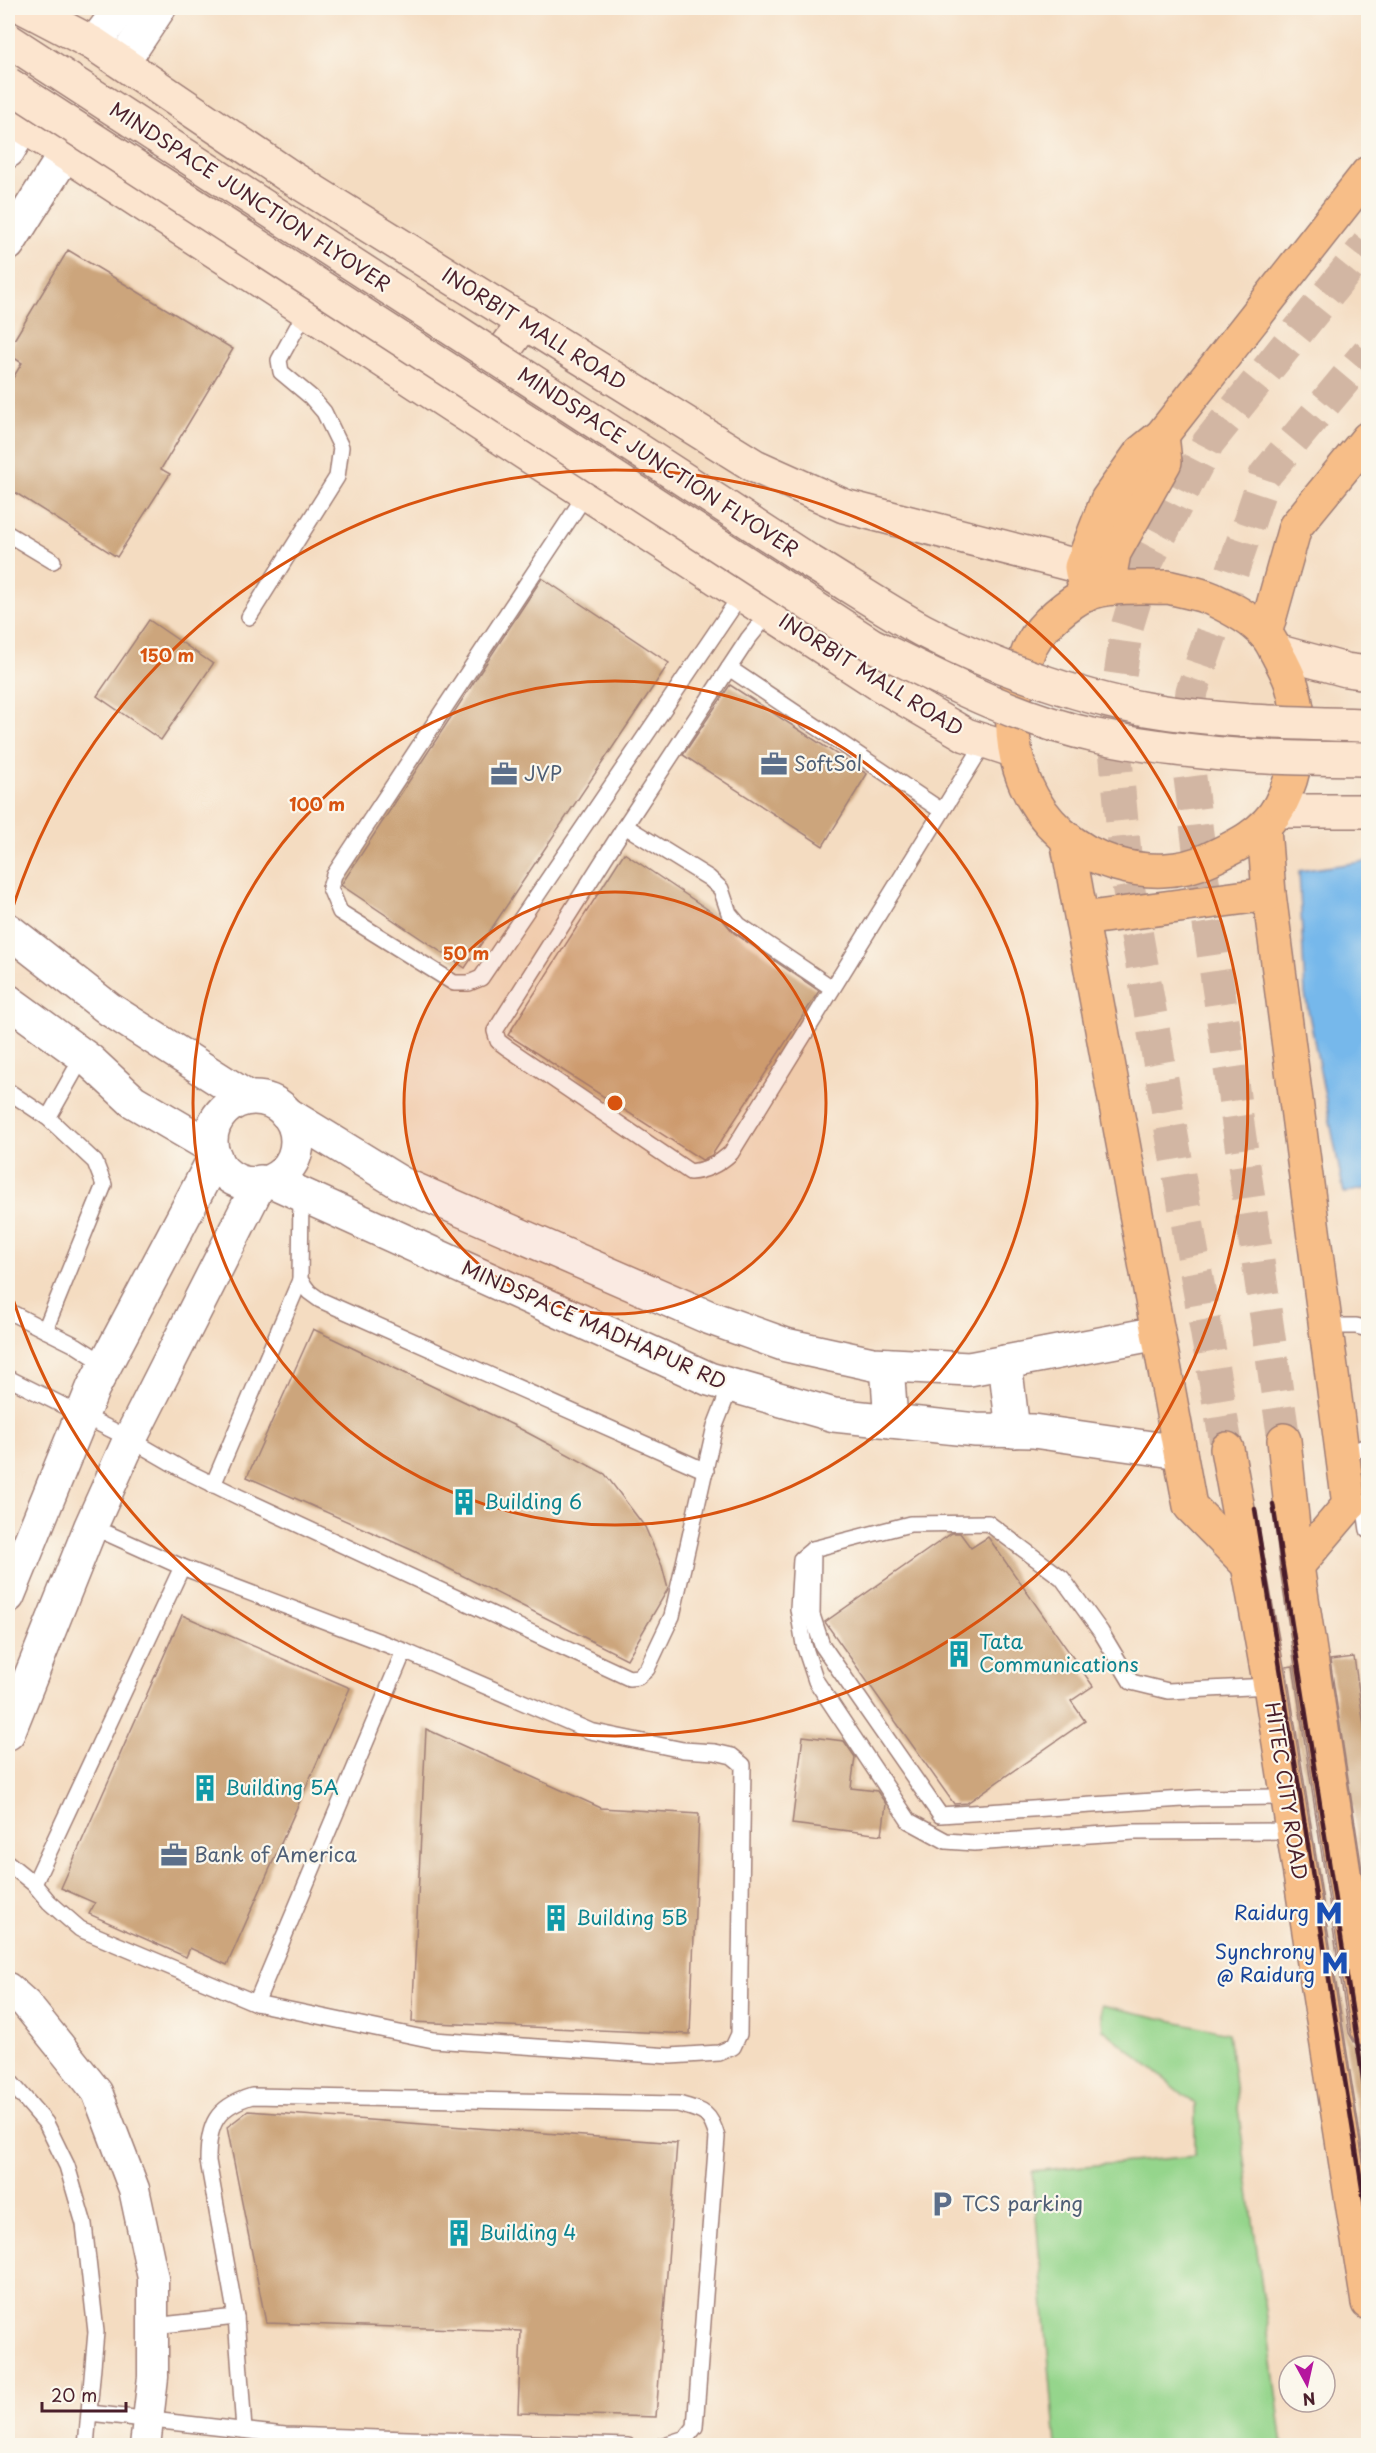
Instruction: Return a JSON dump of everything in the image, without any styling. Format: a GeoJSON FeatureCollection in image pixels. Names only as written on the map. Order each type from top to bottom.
{"type":"FeatureCollection","features":[{"type":"Feature","properties":{"kind":"main road","name":"INORBIT MALL ROAD"},"geometry":{"type":"LineString","coordinates":[[25,8],[94,44],[289,176],[755,466],[834,501],[1094,584]]}},
{"type":"Feature","properties":{"kind":"main road","name":"MINDSPACE JUNCTION FLYOVER"},"geometry":{"type":"LineString","coordinates":[[8,40],[799,554],[923,630],[990,661],[1036,678],[1084,694],[1145,709],[1274,722],[1368,725]]}},
{"type":"Feature","properties":{"kind":"main road","name":"MINDSPACE JUNCTION FLYOVER"},"geometry":{"type":"LineString","coordinates":[[8,84],[881,650],[959,688],[1094,735],[1163,747],[1249,756],[1368,759]]}},
{"type":"Feature","properties":{"kind":"main road","name":"INORBIT MALL ROAD"},"geometry":{"type":"LineString","coordinates":[[13,131],[65,154],[879,684],[966,735],[1000,747]]}},
{"type":"Feature","properties":{"kind":"main road"},"geometry":{"type":"LineString","coordinates":[[1094,584],[1168,587],[1211,598],[1250,622],[1270,642],[1292,685],[1299,723],[1289,789],[1270,819],[1233,848],[1201,863],[1167,870],[1132,869],[1098,858],[1067,840],[1043,815],[1000,747],[1012,722],[1016,683],[1033,641],[1053,617],[1111,569],[1114,553],[1164,462],[1162,435],[1368,173]]}},
{"type":"Feature","properties":{"kind":"main road"},"geometry":{"type":"LineString","coordinates":[[459,411],[525,322]]}},
{"type":"Feature","properties":{"kind":"main road"},"geometry":{"type":"LineString","coordinates":[[1270,642],[1295,527],[1368,438]]}},
{"type":"Feature","properties":{"kind":"main road"},"geometry":{"type":"LineString","coordinates":[[1270,642],[1346,670],[1368,673]]}},
{"type":"Feature","properties":{"kind":"main road"},"geometry":{"type":"LineString","coordinates":[[1270,819],[1368,811]]}},
{"type":"Feature","properties":{"kind":"main road"},"geometry":{"type":"LineString","coordinates":[[1270,819],[1269,894],[1326,1326],[1356,1451],[1363,1510],[1297,1566]]}},
{"type":"Feature","properties":{"kind":"main road"},"geometry":{"type":"LineString","coordinates":[[1067,840],[1190,1506],[1248,1565]]}},
{"type":"Feature","properties":{"kind":"main road"},"geometry":{"type":"LineString","coordinates":[[1082,919],[1269,894]]}},
{"type":"Feature","properties":{"kind":"main road"},"geometry":{"type":"LineString","coordinates":[[1284,1440],[1297,1566],[1359,1915],[1368,2030]]}},
{"type":"Feature","properties":{"kind":"main road","name":"HITEC CITY ROAD"},"geometry":{"type":"LineString","coordinates":[[1227,1449],[1270,1686],[1368,2303]]}},
{"type":"Feature","properties":{"kind":"street"},"geometry":{"type":"LineString","coordinates":[[94,44],[121,8]]}},
{"type":"Feature","properties":{"kind":"street"},"geometry":{"type":"LineString","coordinates":[[123,63],[159,8]]}},
{"type":"Feature","properties":{"kind":"street"},"geometry":{"type":"LineString","coordinates":[[8,244],[65,154]]}},
{"type":"Feature","properties":{"kind":"street"},"geometry":{"type":"LineString","coordinates":[[8,930],[109,1008],[248,1098],[269,1101],[402,1184],[708,1317],[786,1345],[873,1364],[969,1369],[1158,1333]]}},
{"type":"Feature","properties":{"kind":"street"},"geometry":{"type":"LineString","coordinates":[[8,1001],[82,1056],[133,1101],[212,1151]]}},
{"type":"Feature","properties":{"kind":"street"},"geometry":{"type":"LineString","coordinates":[[248,1098],[232,1103],[219,1114],[211,1129],[212,1151],[221,1171],[245,1184],[278,1186]]}},
{"type":"Feature","properties":{"kind":"street"},"geometry":{"type":"LineString","coordinates":[[8,1733],[91,1526],[130,1439],[288,1168],[296,1150],[296,1130],[286,1113]]}},
{"type":"Feature","properties":{"kind":"street"},"geometry":{"type":"LineString","coordinates":[[9,1586],[80,1416],[212,1151]]}},
{"type":"Feature","properties":{"kind":"street","name":"MINDSPACE MADHAPUR RD"},"geometry":{"type":"LineString","coordinates":[[278,1186],[709,1378],[732,1385],[834,1415],[976,1430],[1033,1431],[1180,1452]]}},
{"type":"Feature","properties":{"kind":"street"},"geometry":{"type":"LineString","coordinates":[[1005,1362],[1013,1431]]}},
{"type":"Feature","properties":{"kind":"street"},"geometry":{"type":"LineString","coordinates":[[887,1365],[891,1421]]}},
{"type":"Feature","properties":{"kind":"street"},"geometry":{"type":"LineString","coordinates":[[8,1988],[26,2004],[97,2092],[134,2189],[153,2278],[153,2377],[147,2433]]}},
{"type":"Feature","properties":{"kind":"lane"},"geometry":{"type":"LineString","coordinates":[[249,618],[336,477],[341,447],[336,433],[324,412],[311,397],[280,372],[279,360],[306,311]]}},
{"type":"Feature","properties":{"kind":"lane"},"geometry":{"type":"LineString","coordinates":[[586,494],[334,875],[330,888],[340,912],[454,983],[469,983],[481,978],[741,594]]}},
{"type":"Feature","properties":{"kind":"lane"},"geometry":{"type":"LineString","coordinates":[[8,534],[53,561]]}},
{"type":"Feature","properties":{"kind":"lane"},"geometry":{"type":"LineString","coordinates":[[769,613],[729,668],[625,826],[495,1031],[498,1041],[506,1047],[690,1172],[702,1171],[722,1161],[731,1153],[942,811],[1000,747]]}},
{"type":"Feature","properties":{"kind":"lane"},"geometry":{"type":"LineString","coordinates":[[729,668],[942,811]]}},
{"type":"Feature","properties":{"kind":"lane"},"geometry":{"type":"LineString","coordinates":[[625,826],[709,878],[721,889],[729,913],[739,925],[832,988]]}},
{"type":"Feature","properties":{"kind":"lane"},"geometry":{"type":"LineString","coordinates":[[48,1118],[82,1056]]}},
{"type":"Feature","properties":{"kind":"lane"},"geometry":{"type":"LineString","coordinates":[[8,1091],[48,1118],[95,1162],[104,1185],[45,1330]]}},
{"type":"Feature","properties":{"kind":"lane"},"geometry":{"type":"LineString","coordinates":[[278,1186],[300,1280],[309,1292],[320,1300],[706,1471]]}},
{"type":"Feature","properties":{"kind":"lane"},"geometry":{"type":"LineString","coordinates":[[213,1485],[300,1280]]}},
{"type":"Feature","properties":{"kind":"lane"},"geometry":{"type":"LineString","coordinates":[[8,1311],[77,1346],[105,1365]]}},
{"type":"Feature","properties":{"kind":"lane"},"geometry":{"type":"LineString","coordinates":[[1326,1326],[1356,1326],[1368,1329]]}},
{"type":"Feature","properties":{"kind":"lane"},"geometry":{"type":"LineString","coordinates":[[9,1384],[130,1439],[213,1485],[629,1678],[638,1677],[646,1669],[672,1616],[715,1426],[732,1385]]}},
{"type":"Feature","properties":{"kind":"lane"},"geometry":{"type":"LineString","coordinates":[[1270,1686],[1168,1691],[1131,1682],[1101,1632],[1062,1578],[988,1523],[910,1524],[813,1549],[801,1559],[798,1609],[804,1645],[816,1681],[909,1821],[946,1841],[974,1843],[1134,1832],[1292,1831]]}},
{"type":"Feature","properties":{"kind":"lane"},"geometry":{"type":"LineString","coordinates":[[8,1863],[34,1884],[49,1902],[80,1929],[256,2003],[433,2040],[670,2056],[719,2053],[733,2047],[739,2034],[743,1765],[732,1756],[715,1752],[683,1750],[590,1731],[404,1651],[182,1567],[91,1526]]}},
{"type":"Feature","properties":{"kind":"lane"},"geometry":{"type":"LineString","coordinates":[[813,1549],[812,1615],[822,1645],[940,1815],[1198,1798],[1287,1797]]}},
{"type":"Feature","properties":{"kind":"lane"},"geometry":{"type":"LineString","coordinates":[[34,1884],[182,1567]]}},
{"type":"Feature","properties":{"kind":"lane"},"geometry":{"type":"LineString","coordinates":[[256,2003],[404,1651]]}},
{"type":"Feature","properties":{"kind":"lane"},"geometry":{"type":"LineString","coordinates":[[8,2079],[46,2123],[67,2166],[84,2224],[96,2332],[86,2445]]}},
{"type":"Feature","properties":{"kind":"lane"},"geometry":{"type":"LineString","coordinates":[[244,2430],[236,2317],[208,2161],[208,2138],[217,2117],[231,2102],[252,2096],[264,2096],[678,2104],[702,2111],[712,2120],[717,2137],[695,2427],[686,2438],[661,2445]]}},
{"type":"Feature","properties":{"kind":"lane"},"geometry":{"type":"LineString","coordinates":[[153,2326],[236,2317]]}},
{"type":"Feature","properties":{"kind":"lane"},"geometry":{"type":"LineString","coordinates":[[90,2413],[147,2433],[244,2430],[285,2434],[628,2445]]}},
{"type":"Feature","properties":{"kind":"green space"},"geometry":{"type":"Polygon","coordinates":[[[1101,2005],[1228,2033],[1277,2414],[1279,2414],[1283,2445],[1056,2445],[1032,2171],[1195,2156],[1195,2104],[1103,2029],[1101,2005]]]}},
{"type":"Feature","properties":{"kind":"water"},"geometry":{"type":"Polygon","coordinates":[[[1368,861],[1368,1188],[1344,1193],[1305,994],[1299,871],[1368,861]]]}},
{"type":"Feature","properties":{"kind":"building"},"geometry":{"type":"Polygon","coordinates":[[[68,250],[233,349],[161,469],[170,474],[117,557],[8,488],[8,386],[22,363],[8,354],[8,350],[68,250]]]}},
{"type":"Feature","properties":{"kind":"building","name":"JVP"},"geometry":{"type":"Polygon","coordinates":[[[542,578],[669,663],[465,968],[341,885],[542,578]]]}},
{"type":"Feature","properties":{"kind":"building"},"geometry":{"type":"Polygon","coordinates":[[[149,620],[213,664],[161,740],[97,696],[149,620]]]}},
{"type":"Feature","properties":{"kind":"building","name":"SoftSol"},"geometry":{"type":"Polygon","coordinates":[[[730,685],[867,774],[823,846],[683,755],[730,685]]]}},
{"type":"Feature","properties":{"kind":"building"},"geometry":{"type":"Polygon","coordinates":[[[624,853],[722,919],[734,933],[819,991],[712,1155],[702,1160],[508,1035],[624,853]]]}},
{"type":"Feature","properties":{"kind":"building","name":"Building 6"},"geometry":{"type":"Polygon","coordinates":[[[313,1329],[513,1425],[605,1474],[645,1527],[662,1566],[668,1589],[627,1659],[414,1551],[247,1477],[313,1329]]]}},
{"type":"Feature","properties":{"kind":"building","name":"Tata Communications"},"geometry":{"type":"Polygon","coordinates":[[[952,1533],[960,1533],[971,1548],[988,1537],[1093,1686],[1071,1701],[1085,1721],[967,1803],[954,1804],[825,1622],[952,1533]]]}},
{"type":"Feature","properties":{"kind":"building","name":"Building 5A"},"geometry":{"type":"Polygon","coordinates":[[[182,1615],[350,1688],[227,1965],[190,1948],[186,1957],[89,1914],[95,1903],[61,1888],[182,1615]]]}},
{"type":"Feature","properties":{"kind":"building"},"geometry":{"type":"Polygon","coordinates":[[[1354,1657],[1368,1754],[1368,1909],[1330,1660],[1354,1657]]]}},
{"type":"Feature","properties":{"kind":"building"},"geometry":{"type":"Polygon","coordinates":[[[1293,1666],[1349,2033],[1354,2042],[1361,2047],[1368,2048],[1368,2173],[1366,2173],[1286,1667],[1293,1666]]]}},
{"type":"Feature","properties":{"kind":"building","name":"Building 5B"},"geometry":{"type":"Polygon","coordinates":[[[426,1729],[601,1808],[699,1814],[690,2034],[412,2022],[426,1729]]]}},
{"type":"Feature","properties":{"kind":"building"},"geometry":{"type":"Polygon","coordinates":[[[803,1736],[844,1741],[855,1757],[851,1788],[877,1791],[886,1804],[882,1835],[792,1824],[803,1736]]]}},
{"type":"Feature","properties":{"kind":"building","name":"Building 4"},"geometry":{"type":"Polygon","coordinates":[[[248,2111],[677,2143],[656,2417],[518,2413],[521,2331],[266,2323],[227,2127],[248,2111]]]}},
{"type":"Feature","properties":{"kind":"tunnel"},"geometry":{"type":"LineString","coordinates":[[1227,1449],[1128,885],[1115,749],[1119,683],[1127,627],[1146,564],[1208,443],[1368,244]]}},
{"type":"Feature","properties":{"kind":"tunnel"},"geometry":{"type":"LineString","coordinates":[[1284,1440],[1206,904],[1187,754],[1189,716],[1192,691],[1265,475],[1368,352]]}},
{"type":"Feature","properties":{"kind":"railway"},"geometry":{"type":"LineString","coordinates":[[1273,1504],[1368,2111]]}},
{"type":"Feature","properties":{"kind":"railway"},"geometry":{"type":"LineString","coordinates":[[1255,1509],[1368,2226]]}},
{"type":"Feature","properties":{"kind":"place","name":"SoftSol"},"geometry":{"type":"Point","coordinates":[774,764]}},
{"type":"Feature","properties":{"kind":"place","name":"JVP"},"geometry":{"type":"Point","coordinates":[504,774]}},
{"type":"Feature","properties":{"kind":"place","name":"Building 6"},"geometry":{"type":"Point","coordinates":[464,1502]}},
{"type":"Feature","properties":{"kind":"place","name":"Tata Communications"},"geometry":{"type":"Point","coordinates":[959,1654]}},
{"type":"Feature","properties":{"kind":"place","name":"Building 5A"},"geometry":{"type":"Point","coordinates":[205,1788]}},
{"type":"Feature","properties":{"kind":"place","name":"Bank of America"},"geometry":{"type":"Point","coordinates":[174,1855]}},
{"type":"Feature","properties":{"kind":"place","name":"Raidurg"},"geometry":{"type":"Point","coordinates":[1329,1913]}},
{"type":"Feature","properties":{"kind":"place","name":"Building 5B"},"geometry":{"type":"Point","coordinates":[556,1918]}},
{"type":"Feature","properties":{"kind":"place","name":"Synchrony @ Raidurg"},"geometry":{"type":"Point","coordinates":[1335,1963]}},
{"type":"Feature","properties":{"kind":"place","name":"TCS parking"},"geometry":{"type":"Point","coordinates":[942,2204]}},
{"type":"Feature","properties":{"kind":"place","name":"Building 4"},"geometry":{"type":"Point","coordinates":[459,2233]}}]}
